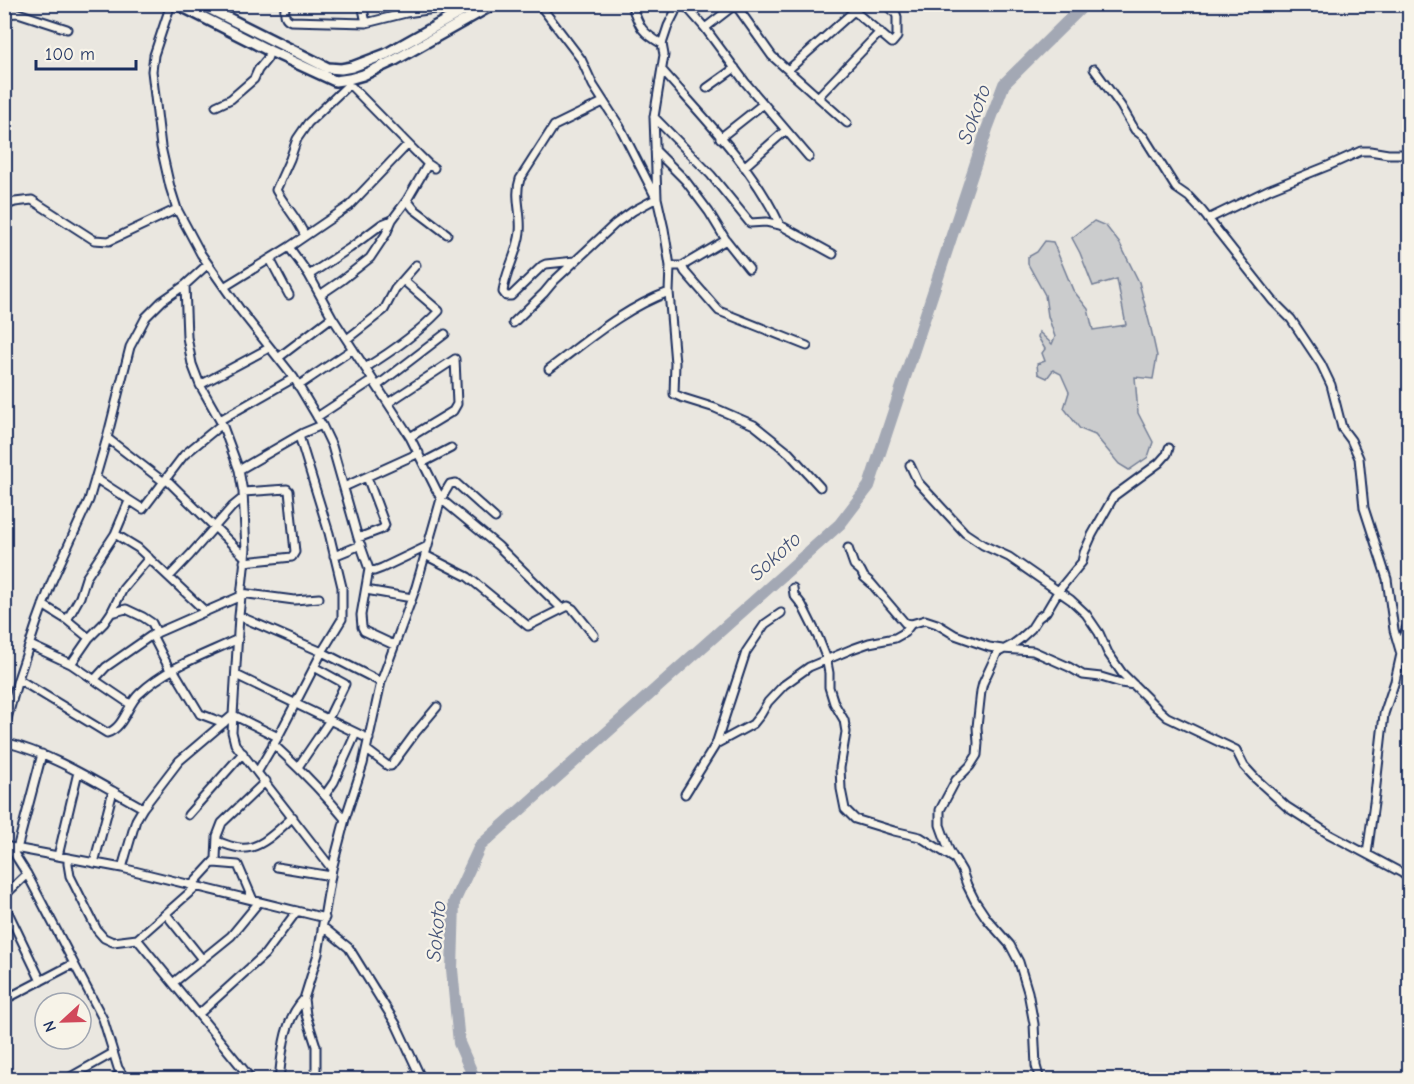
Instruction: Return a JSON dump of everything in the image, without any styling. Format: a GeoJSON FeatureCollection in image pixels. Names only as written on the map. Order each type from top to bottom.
{"type":"FeatureCollection","features":[{"type":"Feature","properties":{"kind":"street"},"geometry":{"type":"LineString","coordinates":[[171,4],[154,54],[152,70],[161,147],[177,209],[201,254],[269,348],[294,378],[322,425],[332,446],[369,569],[362,615],[363,630],[394,645]]}},
{"type":"Feature","properties":{"kind":"street"},"geometry":{"type":"LineString","coordinates":[[177,4],[331,80],[340,81],[363,75],[395,60],[477,8]]}},
{"type":"Feature","properties":{"kind":"street"},"geometry":{"type":"LineString","coordinates":[[200,4],[328,68],[341,69],[386,54],[458,15],[493,5]]}},
{"type":"Feature","properties":{"kind":"street"},"geometry":{"type":"LineString","coordinates":[[285,4],[286,20],[291,21],[366,23],[427,9],[445,10],[458,15]]}},
{"type":"Feature","properties":{"kind":"street"},"geometry":{"type":"LineString","coordinates":[[362,4],[366,23]]}},
{"type":"Feature","properties":{"kind":"street"},"geometry":{"type":"LineString","coordinates":[[539,4],[577,53],[603,102],[620,127],[657,198]]}},
{"type":"Feature","properties":{"kind":"street"},"geometry":{"type":"LineString","coordinates":[[631,4],[646,35],[662,44]]}},
{"type":"Feature","properties":{"kind":"street"},"geometry":{"type":"LineString","coordinates":[[675,4],[675,12],[662,44],[664,55],[654,117],[657,198],[670,266],[669,292],[675,363],[674,394],[754,425],[789,453],[820,487]]}},
{"type":"Feature","properties":{"kind":"street"},"geometry":{"type":"LineString","coordinates":[[684,4],[763,104],[809,157]]}},
{"type":"Feature","properties":{"kind":"street"},"geometry":{"type":"LineString","coordinates":[[846,4],[892,43],[897,38],[897,15],[885,4]]}},
{"type":"Feature","properties":{"kind":"street"},"geometry":{"type":"LineString","coordinates":[[705,28],[736,5],[772,56],[847,123]]}},
{"type":"Feature","properties":{"kind":"street"},"geometry":{"type":"LineString","coordinates":[[788,70],[854,11]]}},
{"type":"Feature","properties":{"kind":"street"},"geometry":{"type":"LineString","coordinates":[[4,14],[18,13],[67,29]]}},
{"type":"Feature","properties":{"kind":"street"},"geometry":{"type":"LineString","coordinates":[[818,97],[880,32]]}},
{"type":"Feature","properties":{"kind":"street"},"geometry":{"type":"LineString","coordinates":[[216,106],[231,99],[254,79],[270,51]]}},
{"type":"Feature","properties":{"kind":"street"},"geometry":{"type":"LineString","coordinates":[[707,88],[735,68]]}},
{"type":"Feature","properties":{"kind":"street"},"geometry":{"type":"LineString","coordinates":[[1094,69],[1135,130],[1144,137],[1176,188],[1189,197],[1273,301],[1291,319],[1321,364],[1331,385],[1342,428],[1352,440],[1359,458],[1364,508],[1387,579],[1394,630],[1403,661],[1410,669]]}},
{"type":"Feature","properties":{"kind":"street"},"geometry":{"type":"LineString","coordinates":[[662,70],[744,167],[765,196],[780,225]]}},
{"type":"Feature","properties":{"kind":"street"},"geometry":{"type":"LineString","coordinates":[[305,236],[276,190],[291,159],[297,139],[308,123],[349,86],[431,166],[392,220],[386,234],[370,258],[320,295]]}},
{"type":"Feature","properties":{"kind":"street"},"geometry":{"type":"LineString","coordinates":[[575,261],[546,264],[511,296],[506,296],[503,292],[520,231],[518,185],[520,179],[554,126],[603,102]]}},
{"type":"Feature","properties":{"kind":"street"},"geometry":{"type":"LineString","coordinates":[[720,138],[763,104]]}},
{"type":"Feature","properties":{"kind":"street"},"geometry":{"type":"LineString","coordinates":[[654,117],[711,175],[750,223],[766,222],[780,225],[833,254]]}},
{"type":"Feature","properties":{"kind":"street"},"geometry":{"type":"LineString","coordinates":[[744,167],[786,130]]}},
{"type":"Feature","properties":{"kind":"street"},"geometry":{"type":"LineString","coordinates":[[224,287],[350,206],[408,144]]}},
{"type":"Feature","properties":{"kind":"street"},"geometry":{"type":"LineString","coordinates":[[656,150],[686,180],[726,240],[749,269]]}},
{"type":"Feature","properties":{"kind":"street"},"geometry":{"type":"LineString","coordinates":[[1208,219],[1270,189],[1361,151],[1410,154]]}},
{"type":"Feature","properties":{"kind":"street"},"geometry":{"type":"LineString","coordinates":[[513,323],[615,224],[657,198]]}},
{"type":"Feature","properties":{"kind":"street"},"geometry":{"type":"LineString","coordinates":[[4,206],[32,200],[94,240],[109,241],[177,209]]}},
{"type":"Feature","properties":{"kind":"street"},"geometry":{"type":"LineString","coordinates":[[406,200],[447,234]]}},
{"type":"Feature","properties":{"kind":"street"},"geometry":{"type":"LineString","coordinates":[[309,275],[382,224],[392,220]]}},
{"type":"Feature","properties":{"kind":"street"},"geometry":{"type":"LineString","coordinates":[[670,266],[681,266],[726,240]]}},
{"type":"Feature","properties":{"kind":"street"},"geometry":{"type":"LineString","coordinates":[[289,247],[309,275],[332,317],[410,437],[441,499],[498,546],[562,609]]}},
{"type":"Feature","properties":{"kind":"street"},"geometry":{"type":"LineString","coordinates":[[270,259],[289,295]]}},
{"type":"Feature","properties":{"kind":"street"},"geometry":{"type":"LineString","coordinates":[[4,730],[18,679],[43,605],[89,500],[130,347],[146,317],[208,264]]}},
{"type":"Feature","properties":{"kind":"street"},"geometry":{"type":"LineString","coordinates":[[346,339],[384,310],[395,290],[416,265]]}},
{"type":"Feature","properties":{"kind":"street"},"geometry":{"type":"LineString","coordinates":[[681,266],[719,311],[807,346]]}},
{"type":"Feature","properties":{"kind":"street"},"geometry":{"type":"LineString","coordinates":[[365,368],[386,356],[438,311],[403,280]]}},
{"type":"Feature","properties":{"kind":"street"},"geometry":{"type":"LineString","coordinates":[[185,285],[187,337],[192,364],[200,385],[221,422],[239,470],[243,495],[246,549],[239,616],[233,739],[332,872]]}},
{"type":"Feature","properties":{"kind":"street"},"geometry":{"type":"LineString","coordinates":[[549,369],[624,314],[669,292]]}},
{"type":"Feature","properties":{"kind":"street"},"geometry":{"type":"LineString","coordinates":[[278,358],[332,317]]}},
{"type":"Feature","properties":{"kind":"street"},"geometry":{"type":"LineString","coordinates":[[317,417],[375,382],[445,334]]}},
{"type":"Feature","properties":{"kind":"street"},"geometry":{"type":"LineString","coordinates":[[200,385],[269,348]]}},
{"type":"Feature","properties":{"kind":"street"},"geometry":{"type":"LineString","coordinates":[[298,386],[353,349]]}},
{"type":"Feature","properties":{"kind":"street"},"geometry":{"type":"LineString","coordinates":[[388,403],[455,359],[458,405],[453,411],[410,437]]}},
{"type":"Feature","properties":{"kind":"street"},"geometry":{"type":"LineString","coordinates":[[95,478],[143,509],[184,455],[221,422],[294,378]]}},
{"type":"Feature","properties":{"kind":"street"},"geometry":{"type":"LineString","coordinates":[[239,470],[303,433],[322,425]]}},
{"type":"Feature","properties":{"kind":"street"},"geometry":{"type":"LineString","coordinates":[[258,771],[322,652],[340,625],[343,612],[342,587],[300,435]]}},
{"type":"Feature","properties":{"kind":"street"},"geometry":{"type":"LineString","coordinates":[[107,438],[165,481],[214,526],[244,560]]}},
{"type":"Feature","properties":{"kind":"street"},"geometry":{"type":"LineString","coordinates":[[424,462],[451,448]]}},
{"type":"Feature","properties":{"kind":"street"},"geometry":{"type":"LineString","coordinates":[[1040,1080],[1036,1066],[1034,1024],[1019,962],[1010,945],[987,919],[975,901],[962,871],[949,850],[940,825],[940,810],[956,780],[977,755],[981,691],[997,653],[1012,645],[1046,612],[1059,590],[1082,562],[1092,535],[1114,496],[1159,463],[1169,448]]}},
{"type":"Feature","properties":{"kind":"street"},"geometry":{"type":"LineString","coordinates":[[344,487],[419,453]]}},
{"type":"Feature","properties":{"kind":"street"},"geometry":{"type":"LineString","coordinates":[[910,465],[918,482],[965,533],[983,545],[1009,557],[1059,590],[1086,614],[1122,673],[1156,708],[1167,717],[1236,750],[1244,766],[1287,807],[1329,834],[1410,879]]}},
{"type":"Feature","properties":{"kind":"street"},"geometry":{"type":"LineString","coordinates":[[334,556],[384,527],[367,477]]}},
{"type":"Feature","properties":{"kind":"street"},"geometry":{"type":"LineString","coordinates":[[316,1080],[316,1046],[306,1015],[304,999],[318,954],[332,872],[345,819],[367,750],[381,682],[412,598],[441,499],[450,484],[456,483],[495,518]]}},
{"type":"Feature","properties":{"kind":"street"},"geometry":{"type":"LineString","coordinates":[[170,577],[243,495],[287,489],[295,552],[292,557],[244,560]]}},
{"type":"Feature","properties":{"kind":"street"},"geometry":{"type":"LineString","coordinates":[[66,620],[80,597],[86,578],[115,534],[129,501]]}},
{"type":"Feature","properties":{"kind":"street"},"geometry":{"type":"LineString","coordinates":[[115,534],[138,548],[205,611]]}},
{"type":"Feature","properties":{"kind":"street"},"geometry":{"type":"LineString","coordinates":[[369,569],[374,571],[382,568],[428,546]]}},
{"type":"Feature","properties":{"kind":"street"},"geometry":{"type":"LineString","coordinates":[[848,548],[854,565],[905,623],[911,624],[925,620],[955,635],[988,647],[1034,651],[1083,675],[1134,685]]}},
{"type":"Feature","properties":{"kind":"street"},"geometry":{"type":"LineString","coordinates":[[425,555],[468,577],[528,627],[568,606],[594,635]]}},
{"type":"Feature","properties":{"kind":"street"},"geometry":{"type":"LineString","coordinates":[[71,664],[89,638],[111,613],[123,589],[149,558]]}},
{"type":"Feature","properties":{"kind":"street"},"geometry":{"type":"LineString","coordinates":[[793,588],[794,595],[802,605],[818,637],[827,661],[834,703],[844,720],[846,732],[840,768],[845,809],[855,819],[920,837],[954,859]]}},
{"type":"Feature","properties":{"kind":"street"},"geometry":{"type":"LineString","coordinates":[[366,590],[412,598]]}},
{"type":"Feature","properties":{"kind":"street"},"geometry":{"type":"LineString","coordinates":[[94,680],[106,667],[155,634],[241,595],[294,600],[319,598]]}},
{"type":"Feature","properties":{"kind":"street"},"geometry":{"type":"LineString","coordinates":[[43,605],[89,638]]}},
{"type":"Feature","properties":{"kind":"street"},"geometry":{"type":"LineString","coordinates":[[111,613],[126,609],[143,616],[152,623],[171,670],[200,714],[224,723]]}},
{"type":"Feature","properties":{"kind":"street"},"geometry":{"type":"LineString","coordinates":[[685,794],[716,744],[746,652],[765,624],[781,613]]}},
{"type":"Feature","properties":{"kind":"street"},"geometry":{"type":"LineString","coordinates":[[239,616],[322,652],[381,682]]}},
{"type":"Feature","properties":{"kind":"street"},"geometry":{"type":"LineString","coordinates":[[1367,854],[1384,714],[1395,681],[1400,651],[1410,619]]}},
{"type":"Feature","properties":{"kind":"street"},"geometry":{"type":"LineString","coordinates":[[716,744],[753,724],[768,702],[784,685],[809,667],[861,646],[895,638],[904,633],[911,624]]}},
{"type":"Feature","properties":{"kind":"street"},"geometry":{"type":"LineString","coordinates":[[18,679],[107,733],[118,726],[130,704],[138,695],[171,670],[238,639]]}},
{"type":"Feature","properties":{"kind":"street"},"geometry":{"type":"LineString","coordinates":[[30,645],[71,664],[130,704]]}},
{"type":"Feature","properties":{"kind":"street"},"geometry":{"type":"LineString","coordinates":[[298,767],[329,719],[345,684],[314,667]]}},
{"type":"Feature","properties":{"kind":"street"},"geometry":{"type":"LineString","coordinates":[[236,675],[369,739]]}},
{"type":"Feature","properties":{"kind":"street"},"geometry":{"type":"LineString","coordinates":[[367,750],[391,766],[437,707]]}},
{"type":"Feature","properties":{"kind":"street"},"geometry":{"type":"LineString","coordinates":[[122,868],[136,820],[143,808],[179,761],[233,715]]}},
{"type":"Feature","properties":{"kind":"street"},"geometry":{"type":"LineString","coordinates":[[233,715],[278,737]]}},
{"type":"Feature","properties":{"kind":"street"},"geometry":{"type":"LineString","coordinates":[[325,795],[334,783],[356,733]]}},
{"type":"Feature","properties":{"kind":"street"},"geometry":{"type":"LineString","coordinates":[[4,742],[42,754],[143,808]]}},
{"type":"Feature","properties":{"kind":"street"},"geometry":{"type":"LineString","coordinates":[[273,744],[325,795],[345,819]]}},
{"type":"Feature","properties":{"kind":"street"},"geometry":{"type":"LineString","coordinates":[[188,814],[243,753]]}},
{"type":"Feature","properties":{"kind":"street"},"geometry":{"type":"LineString","coordinates":[[42,754],[11,847],[103,1022],[113,1053],[124,1076],[112,1080]]}},
{"type":"Feature","properties":{"kind":"street"},"geometry":{"type":"LineString","coordinates":[[58,856],[78,772]]}},
{"type":"Feature","properties":{"kind":"street"},"geometry":{"type":"LineString","coordinates":[[68,858],[70,876],[104,938],[112,942],[137,939],[166,914],[214,863],[217,855],[217,836],[222,823],[266,781]]}},
{"type":"Feature","properties":{"kind":"street"},"geometry":{"type":"LineString","coordinates":[[94,863],[113,791]]}},
{"type":"Feature","properties":{"kind":"street"},"geometry":{"type":"LineString","coordinates":[[217,842],[243,848],[254,846],[264,841],[293,817]]}},
{"type":"Feature","properties":{"kind":"street"},"geometry":{"type":"LineString","coordinates":[[11,847],[122,868],[325,918]]}},
{"type":"Feature","properties":{"kind":"street"},"geometry":{"type":"LineString","coordinates":[[214,863],[238,865],[256,901]]}},
{"type":"Feature","properties":{"kind":"street"},"geometry":{"type":"LineString","coordinates":[[277,867],[332,872]]}},
{"type":"Feature","properties":{"kind":"street"},"geometry":{"type":"LineString","coordinates":[[4,896],[27,874]]}},
{"type":"Feature","properties":{"kind":"street"},"geometry":{"type":"LineString","coordinates":[[173,983],[231,936],[256,901]]}},
{"type":"Feature","properties":{"kind":"street"},"geometry":{"type":"LineString","coordinates":[[4,904],[41,981]]}},
{"type":"Feature","properties":{"kind":"street"},"geometry":{"type":"LineString","coordinates":[[199,1014],[265,954],[297,911]]}},
{"type":"Feature","properties":{"kind":"street"},"geometry":{"type":"LineString","coordinates":[[166,914],[202,959]]}},
{"type":"Feature","properties":{"kind":"street"},"geometry":{"type":"LineString","coordinates":[[323,927],[349,948],[396,1024],[422,1080]]}},
{"type":"Feature","properties":{"kind":"street"},"geometry":{"type":"LineString","coordinates":[[137,939],[252,1080]]}},
{"type":"Feature","properties":{"kind":"street"},"geometry":{"type":"LineString","coordinates":[[5,998],[73,964]]}},
{"type":"Feature","properties":{"kind":"street"},"geometry":{"type":"LineString","coordinates":[[279,1080],[284,1041],[296,1007],[304,999]]}},
{"type":"Feature","properties":{"kind":"street"},"geometry":{"type":"LineString","coordinates":[[65,1080],[113,1053]]}},
{"type":"Feature","properties":{"kind":"shaded area"},"geometry":{"type":"Polygon","coordinates":[[[1094,221],[1106,226],[1120,244],[1139,282],[1157,356],[1153,379],[1135,377],[1138,413],[1153,442],[1148,457],[1129,470],[1119,464],[1095,435],[1080,429],[1064,408],[1069,392],[1061,374],[1053,370],[1047,378],[1038,374],[1037,364],[1045,361],[1042,353],[1045,349],[1038,337],[1039,332],[1052,344],[1055,337],[1048,316],[1045,295],[1028,264],[1028,257],[1037,252],[1045,241],[1053,242],[1073,290],[1088,309],[1093,330],[1126,325],[1117,279],[1093,286],[1072,238],[1094,221]]]}},
{"type":"Feature","properties":{"kind":"waterway","name":"Sokoto"},"geometry":{"type":"LineString","coordinates":[[475,1080],[459,1043],[452,969],[454,902],[480,846],[840,524],[869,486],[1004,84],[1085,4]]}}]}
